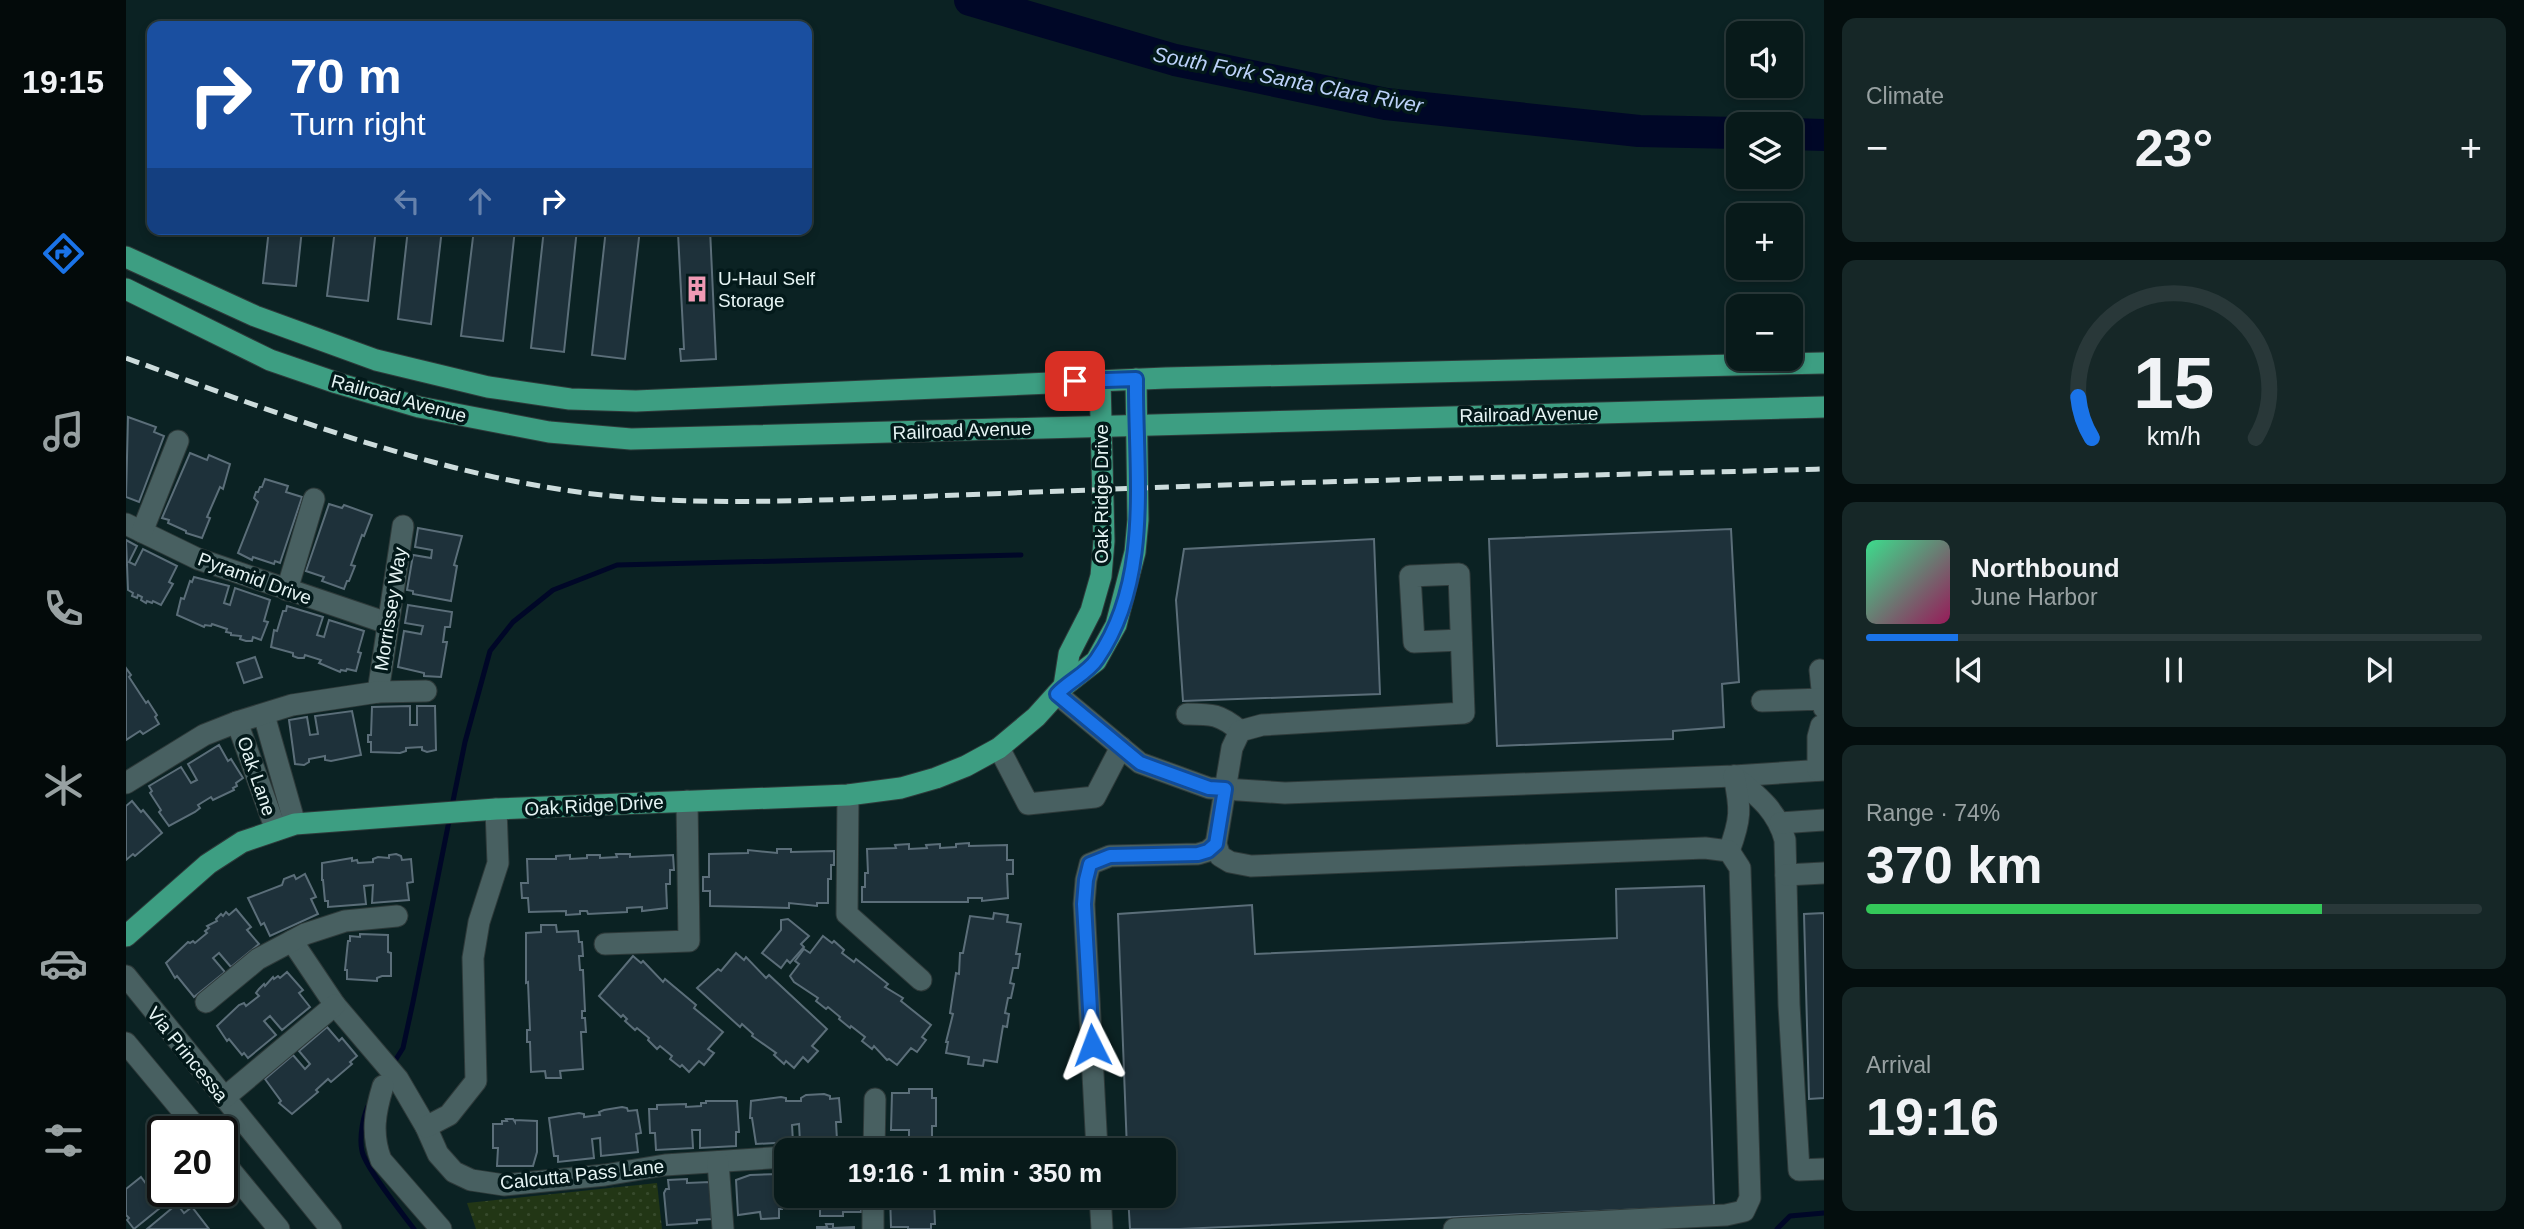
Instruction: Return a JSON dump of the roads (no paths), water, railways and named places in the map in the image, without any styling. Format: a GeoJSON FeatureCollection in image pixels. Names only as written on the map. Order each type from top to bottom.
{"type":"FeatureCollection","features":[{"type":"Feature","properties":{"kind":"main road","name":"Railroad Avenue"},"geometry":{"type":"LineString","coordinates":[[126,257],[255,316],[376,360],[488,387],[570,399],[636,401],[1100,380],[1824,363]]}},
{"type":"Feature","properties":{"kind":"main road","name":"Railroad Avenue"},"geometry":{"type":"LineString","coordinates":[[126,289],[270,360],[337,383],[419,407],[549,432],[631,439],[1824,407]]}},
{"type":"Feature","properties":{"kind":"main road","name":"Oak Ridge Drive"},"geometry":{"type":"LineString","coordinates":[[126,936],[208,864],[242,842],[285,827],[496,810],[848,795],[901,788],[936,778],[999,748],[1037,717],[1061,690],[1096,661],[1116,625],[1128,587],[1138,520],[1136,379]]}},
{"type":"Feature","properties":{"kind":"main road","name":"Oak Ridge Drive"},"geometry":{"type":"LineString","coordinates":[[1061,690],[1069,654],[1091,611],[1101,576],[1104,541],[1100,380]]}},
{"type":"Feature","properties":{"kind":"street"},"geometry":{"type":"LineString","coordinates":[[134,528],[178,441]]}},
{"type":"Feature","properties":{"kind":"street"},"geometry":{"type":"LineString","coordinates":[[287,590],[314,499]]}},
{"type":"Feature","properties":{"kind":"street","name":"Morrissey Way"},"geometry":{"type":"LineString","coordinates":[[378,692],[403,526]]}},
{"type":"Feature","properties":{"kind":"street","name":"Pyramid Drive"},"geometry":{"type":"LineString","coordinates":[[134,528],[198,559],[387,623]]}},
{"type":"Feature","properties":{"kind":"street"},"geometry":{"type":"LineString","coordinates":[[1461,640],[1464,713],[1262,725],[1240,731],[1232,748],[1216,844],[1220,856],[1230,862],[1251,866],[1704,848],[1730,851]]}},
{"type":"Feature","properties":{"kind":"street"},"geometry":{"type":"LineString","coordinates":[[1762,701],[1823,704],[1820,670]]}},
{"type":"Feature","properties":{"kind":"street"},"geometry":{"type":"LineString","coordinates":[[1061,690],[1140,763],[1209,788],[1285,793],[1734,776],[1821,770],[1818,737],[1821,726],[1824,725]]}},
{"type":"Feature","properties":{"kind":"street"},"geometry":{"type":"LineString","coordinates":[[127,780],[204,735],[292,705],[378,692],[426,691]]}},
{"type":"Feature","properties":{"kind":"street"},"geometry":{"type":"LineString","coordinates":[[1187,714],[1214,714],[1240,731]]}},
{"type":"Feature","properties":{"kind":"street","name":"Oak Lane"},"geometry":{"type":"LineString","coordinates":[[264,715],[285,827]]}},
{"type":"Feature","properties":{"kind":"street","name":"Oak Lane"},"geometry":{"type":"LineString","coordinates":[[237,722],[285,827]]}},
{"type":"Feature","properties":{"kind":"street"},"geometry":{"type":"LineString","coordinates":[[999,748],[1028,804],[1095,797],[1121,747]]}},
{"type":"Feature","properties":{"kind":"street"},"geometry":{"type":"LineString","coordinates":[[1734,776],[1758,797],[1780,823],[1785,840],[1789,1004],[1799,1170],[1824,1170]]}},
{"type":"Feature","properties":{"kind":"street"},"geometry":{"type":"LineString","coordinates":[[1454,1229],[1634,1224],[1744,1211],[1750,1198],[1740,868],[1730,851],[1738,828],[1740,808],[1734,776]]}},
{"type":"Feature","properties":{"kind":"street"},"geometry":{"type":"LineString","coordinates":[[848,795],[847,914],[921,980]]}},
{"type":"Feature","properties":{"kind":"street"},"geometry":{"type":"LineString","coordinates":[[605,944],[689,941],[687,801]]}},
{"type":"Feature","properties":{"kind":"street"},"geometry":{"type":"LineString","coordinates":[[426,1127],[449,1115],[476,1081],[473,958],[479,922],[498,863],[496,810]]}},
{"type":"Feature","properties":{"kind":"street"},"geometry":{"type":"LineString","coordinates":[[1780,823],[1824,820]]}},
{"type":"Feature","properties":{"kind":"street"},"geometry":{"type":"LineString","coordinates":[[1096,1138],[1084,904],[1090,864],[1110,856],[1198,854],[1208,851],[1216,844]]}},
{"type":"Feature","properties":{"kind":"street"},"geometry":{"type":"LineString","coordinates":[[1786,874],[1824,873]]}},
{"type":"Feature","properties":{"kind":"street"},"geometry":{"type":"LineString","coordinates":[[206,1002],[258,959],[305,934],[345,921],[397,916]]}},
{"type":"Feature","properties":{"kind":"street","name":"Calcutta Pass Lane"},"geometry":{"type":"LineString","coordinates":[[292,941],[335,1005],[374,1052],[390,1083],[426,1127],[438,1154],[454,1172],[471,1180],[504,1185],[605,1175],[665,1165],[774,1158]]}},
{"type":"Feature","properties":{"kind":"street","name":"Via Princessa"},"geometry":{"type":"LineString","coordinates":[[126,976],[331,1229]]}},
{"type":"Feature","properties":{"kind":"street"},"geometry":{"type":"LineString","coordinates":[[224,1098],[335,1005]]}},
{"type":"Feature","properties":{"kind":"street","name":"Via Princessa"},"geometry":{"type":"LineString","coordinates":[[126,1043],[187,1116]]}},
{"type":"Feature","properties":{"kind":"street"},"geometry":{"type":"LineString","coordinates":[[390,1083],[375,1111],[376,1147],[382,1160],[441,1229]]}},
{"type":"Feature","properties":{"kind":"street"},"geometry":{"type":"LineString","coordinates":[[874,1138],[875,1099]]}},
{"type":"Feature","properties":{"kind":"street"},"geometry":{"type":"LineString","coordinates":[[718,1162],[723,1229]]}},
{"type":"Feature","properties":{"kind":"street"},"geometry":{"type":"LineString","coordinates":[[238,1179],[279,1229]]}},
{"type":"Feature","properties":{"kind":"street"},"geometry":{"type":"LineString","coordinates":[[873,1208],[873,1229]]}},
{"type":"Feature","properties":{"kind":"street"},"geometry":{"type":"LineString","coordinates":[[1101,1208],[1102,1229]]}},
{"type":"Feature","properties":{"kind":"waterway","name":"South Fork Santa Clara River"},"geometry":{"type":"LineString","coordinates":[[970,0],[1175,60],[1386,104],[1639,131],[1726,133]]}},
{"type":"Feature","properties":{"kind":"waterway","name":"South Fork Santa Clara River"},"geometry":{"type":"LineString","coordinates":[[1803,134],[1824,135]]}},
{"type":"Feature","properties":{"kind":"waterway"},"geometry":{"type":"LineString","coordinates":[[452,806],[465,742],[490,651],[513,622],[553,590],[617,565],[1021,555]]}},
{"type":"Feature","properties":{"kind":"waterway"},"geometry":{"type":"LineString","coordinates":[[393,1064],[403,1048],[450,816]]}},
{"type":"Feature","properties":{"kind":"waterway"},"geometry":{"type":"LineString","coordinates":[[370,1103],[362,1126],[362,1151],[377,1178],[414,1229]]}},
{"type":"Feature","properties":{"kind":"waterway"},"geometry":{"type":"LineString","coordinates":[[1777,1229],[1790,1216],[1824,1213]]}},
{"type":"Feature","properties":{"kind":"railway"},"geometry":{"type":"LineString","coordinates":[[126,358],[397,452],[508,480],[564,490],[637,498],[710,501],[820,500],[1273,483],[1824,469]]}},
{"type":"Feature","properties":{"kind":"place","name":"U-Haul Self Storage"},"geometry":{"type":"Point","coordinates":[697,289]}}]}
